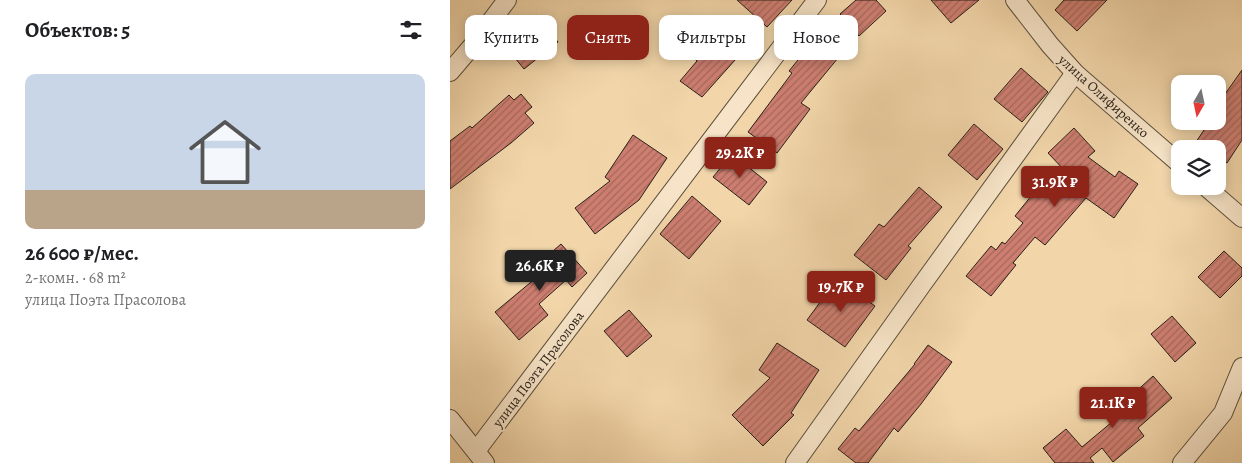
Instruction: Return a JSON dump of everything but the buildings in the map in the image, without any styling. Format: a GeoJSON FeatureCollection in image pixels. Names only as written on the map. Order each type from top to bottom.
{"type":"FeatureCollection","features":[{"type":"Feature","properties":{"kind":"street"},"geometry":{"type":"LineString","coordinates":[[450,72],[507,0]]}},
{"type":"Feature","properties":{"kind":"street","name":"улица Поэта Прасолова"},"geometry":{"type":"LineString","coordinates":[[481,457],[817,0]]}},
{"type":"Feature","properties":{"kind":"street","name":"улица Олифиренко"},"geometry":{"type":"LineString","coordinates":[[1014,0],[1050,46],[1076,73],[1171,156]]}},
{"type":"Feature","properties":{"kind":"street"},"geometry":{"type":"LineString","coordinates":[[796,463],[1076,73]]}},
{"type":"Feature","properties":{"kind":"street"},"geometry":{"type":"LineString","coordinates":[[1215,195],[1242,218]]}},
{"type":"Feature","properties":{"kind":"street"},"geometry":{"type":"LineString","coordinates":[[1182,463],[1223,413],[1242,368]]}},
{"type":"Feature","properties":{"kind":"street"},"geometry":{"type":"LineString","coordinates":[[450,419],[481,457]]}}]}
